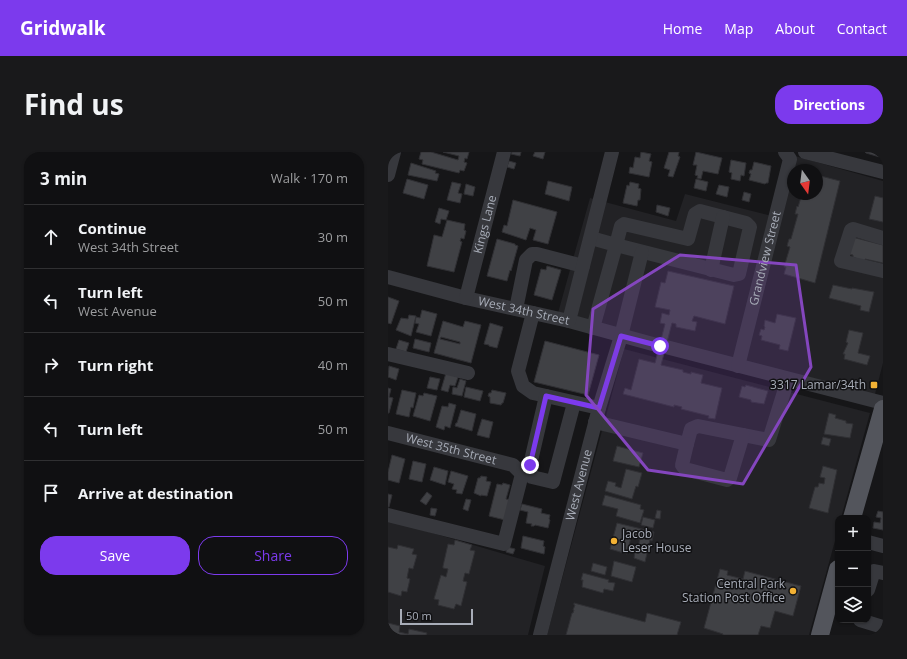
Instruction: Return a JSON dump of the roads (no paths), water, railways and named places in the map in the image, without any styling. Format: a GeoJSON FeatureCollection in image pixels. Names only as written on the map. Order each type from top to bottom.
{"type":"FeatureCollection","features":[{"type":"Feature","properties":{"kind":"main road"},"geometry":{"type":"LineString","coordinates":[[853,515],[883,410]]}},
{"type":"Feature","properties":{"kind":"main road"},"geometry":{"type":"LineString","coordinates":[[820,635],[835,584]]}},
{"type":"Feature","properties":{"kind":"street"},"geometry":{"type":"LineString","coordinates":[[388,175],[394,152]]}},
{"type":"Feature","properties":{"kind":"street","name":"Kings Lane"},"geometry":{"type":"LineString","coordinates":[[466,298],[504,152]]}},
{"type":"Feature","properties":{"kind":"street"},"geometry":{"type":"LineString","coordinates":[[569,321],[612,152]]}},
{"type":"Feature","properties":{"kind":"street","name":"Grandview Street"},"geometry":{"type":"LineString","coordinates":[[738,366],[790,159],[785,152]]}},
{"type":"Feature","properties":{"kind":"street"},"geometry":{"type":"LineString","coordinates":[[804,152],[860,159],[883,172]]}},
{"type":"Feature","properties":{"kind":"street"},"geometry":{"type":"LineString","coordinates":[[591,238],[616,245],[642,252],[711,270],[734,275],[739,274],[750,227],[746,223],[700,211],[695,214],[688,239],[624,224],[621,226],[616,245],[593,328]]}},
{"type":"Feature","properties":{"kind":"street"},"geometry":{"type":"LineString","coordinates":[[711,270],[723,217]]}},
{"type":"Feature","properties":{"kind":"street"},"geometry":{"type":"LineString","coordinates":[[883,238],[853,229],[851,230],[841,261],[883,271]]}},
{"type":"Feature","properties":{"kind":"street","name":"West Avenue"},"geometry":{"type":"LineString","coordinates":[[540,635],[595,422],[621,336],[642,252]]}},
{"type":"Feature","properties":{"kind":"street"},"geometry":{"type":"LineString","coordinates":[[516,308],[526,260],[532,254],[583,266]]}},
{"type":"Feature","properties":{"kind":"street","name":"West 34th Street"},"geometry":{"type":"LineString","coordinates":[[388,277],[466,298],[569,321],[621,336],[883,404]]}},
{"type":"Feature","properties":{"kind":"street"},"geometry":{"type":"LineString","coordinates":[[533,313],[518,371],[523,386],[533,393],[599,408]]}},
{"type":"Feature","properties":{"kind":"street"},"geometry":{"type":"LineString","coordinates":[[388,354],[468,373]]}},
{"type":"Feature","properties":{"kind":"street"},"geometry":{"type":"LineString","coordinates":[[743,435],[730,478],[727,480],[685,469],[682,465],[692,429],[698,426],[769,440],[788,379]]}},
{"type":"Feature","properties":{"kind":"street"},"geometry":{"type":"LineString","coordinates":[[546,396],[530,470],[532,477],[553,482],[574,402]]}},
{"type":"Feature","properties":{"kind":"street"},"geometry":{"type":"LineString","coordinates":[[595,422],[687,444]]}},
{"type":"Feature","properties":{"kind":"street","name":"West 35th Street"},"geometry":{"type":"LineString","coordinates":[[388,433],[513,464],[522,474],[504,544],[388,514]]}},
{"type":"Feature","properties":{"kind":"street"},"geometry":{"type":"LineString","coordinates":[[871,543],[883,546]]}},
{"type":"Feature","properties":{"kind":"street"},"geometry":{"type":"LineString","coordinates":[[869,587],[874,570],[883,573]]}},
{"type":"Feature","properties":{"kind":"street"},"geometry":{"type":"LineString","coordinates":[[870,623],[883,627]]}},
{"type":"Feature","properties":{"kind":"place","name":"3317 Lamar/34th"},"geometry":{"type":"Point","coordinates":[874,385]}},
{"type":"Feature","properties":{"kind":"place","name":"Jacob Leser House"},"geometry":{"type":"Point","coordinates":[614,541]}},
{"type":"Feature","properties":{"kind":"place","name":"Central Park Station Post Office"},"geometry":{"type":"Point","coordinates":[793,591]}}]}
